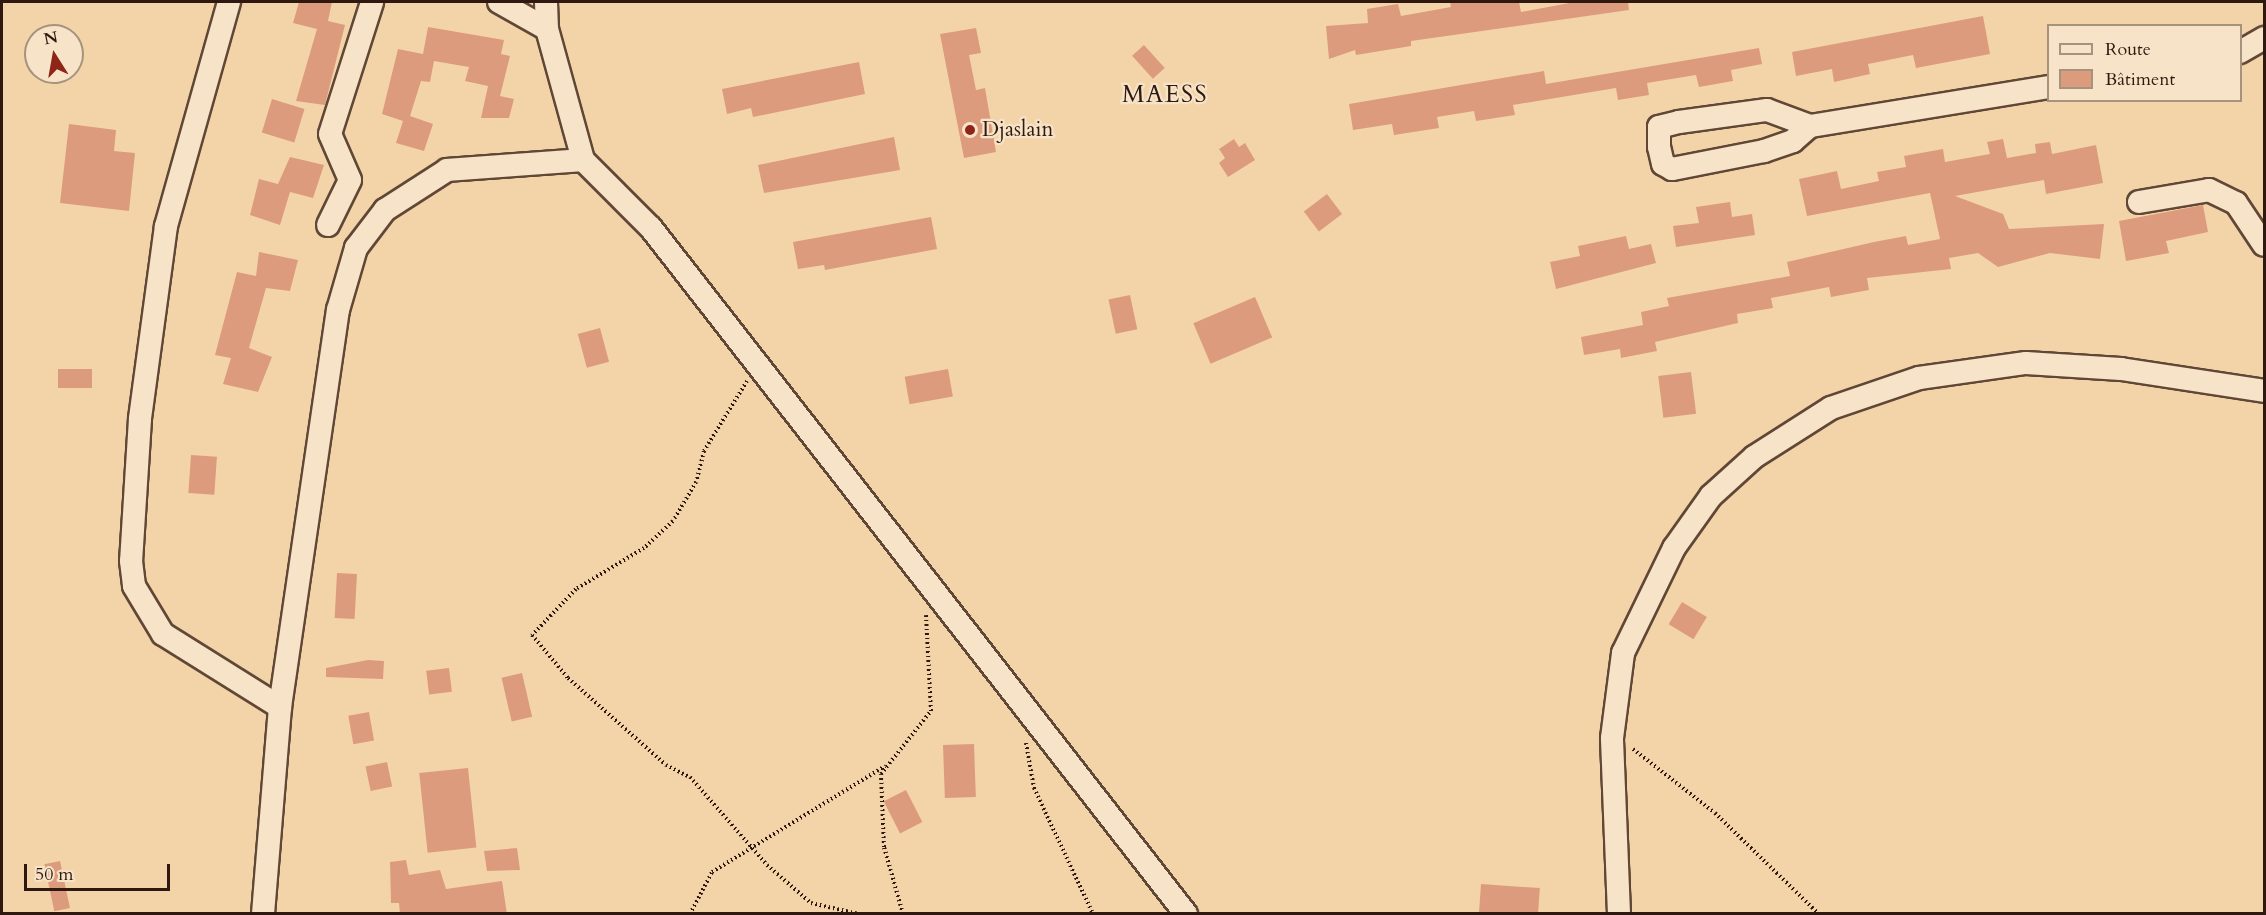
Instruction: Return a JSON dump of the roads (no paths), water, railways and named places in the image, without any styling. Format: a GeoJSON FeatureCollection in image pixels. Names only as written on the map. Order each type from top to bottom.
{"type":"FeatureCollection","features":[{"type":"Feature","properties":{"kind":"street"},"geometry":{"type":"LineString","coordinates":[[229,2],[166,226],[140,419],[131,561],[134,586],[163,634],[280,707]]}},
{"type":"Feature","properties":{"kind":"street"},"geometry":{"type":"LineString","coordinates":[[328,225],[350,180],[330,134],[372,2]]}},
{"type":"Feature","properties":{"kind":"street"},"geometry":{"type":"LineString","coordinates":[[499,2],[547,29]]}},
{"type":"Feature","properties":{"kind":"street"},"geometry":{"type":"LineString","coordinates":[[546,2],[547,29],[583,160],[651,228],[1186,914]]}},
{"type":"Feature","properties":{"kind":"street"},"geometry":{"type":"LineString","coordinates":[[2242,51],[2265,38]]}},
{"type":"Feature","properties":{"kind":"street"},"geometry":{"type":"LineString","coordinates":[[1809,126],[1792,141],[1764,151],[1672,169],[1663,164],[1659,147],[1659,127],[1679,122],[1767,110],[1809,126],[2047,87]]}},
{"type":"Feature","properties":{"kind":"street"},"geometry":{"type":"LineString","coordinates":[[263,914],[280,707],[338,310],[356,248],[385,210],[447,170],[465,165],[583,160]]}},
{"type":"Feature","properties":{"kind":"street"},"geometry":{"type":"LineString","coordinates":[[2139,202],[2209,190],[2236,203],[2265,245]]}},
{"type":"Feature","properties":{"kind":"street"},"geometry":{"type":"LineString","coordinates":[[1619,914],[1612,738],[1623,653],[1674,548],[1711,496],[1754,457],[1831,408],[1919,378],[2014,365],[2121,369],[2265,391]]}},
{"type":"Feature","properties":{"kind":"place","name":"Djaslain"},"geometry":{"type":"Point","coordinates":[970,130]}},
{"type":"Feature","properties":{"kind":"district","name":"MAESS"},"geometry":{"type":"Point","coordinates":[1165,95]}}]}
